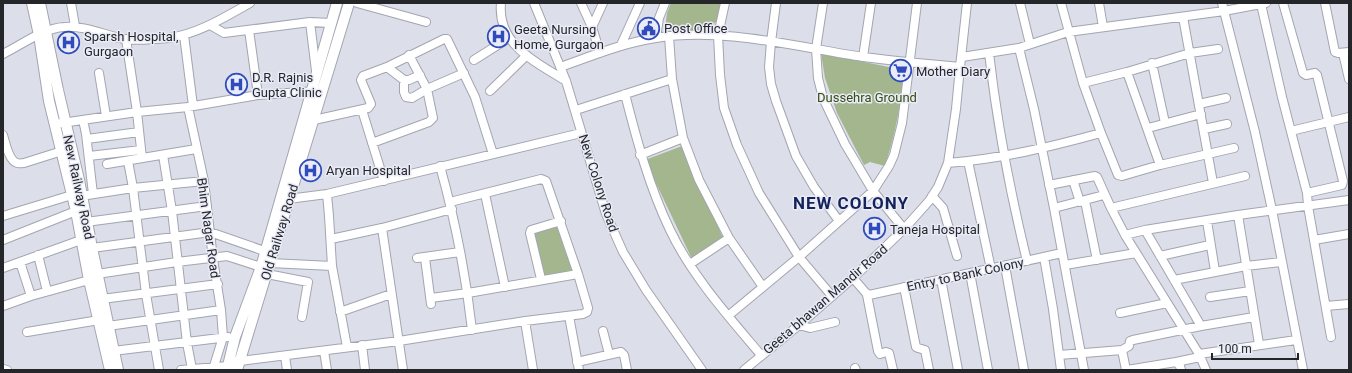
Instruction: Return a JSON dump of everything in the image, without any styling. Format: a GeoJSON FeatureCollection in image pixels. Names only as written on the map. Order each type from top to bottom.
{"type":"FeatureCollection","features":[{"type":"Feature","properties":{"kind":"main road","name":"New Railway Road"},"geometry":{"type":"LineString","coordinates":[[32,3],[42,34],[66,124],[79,180],[76,210],[81,240],[102,299],[118,370]]}},
{"type":"Feature","properties":{"kind":"main road","name":"New Railway Road"},"geometry":{"type":"LineString","coordinates":[[40,3],[49,100],[62,151],[86,222],[92,248],[93,277],[99,320],[110,370]]}},
{"type":"Feature","properties":{"kind":"main road","name":"Old Railway Road"},"geometry":{"type":"LineString","coordinates":[[232,365],[235,337],[267,262],[311,90],[337,3]]}},
{"type":"Feature","properties":{"kind":"main road","name":"Old Railway Road"},"geometry":{"type":"LineString","coordinates":[[232,365],[314,120],[349,3]]}},
{"type":"Feature","properties":{"kind":"street"},"geometry":{"type":"LineString","coordinates":[[71,3],[75,26]]}},
{"type":"Feature","properties":{"kind":"street"},"geometry":{"type":"LineString","coordinates":[[3,54],[42,34],[63,27],[75,26],[126,39],[170,38],[184,35],[210,25],[250,3]]}},
{"type":"Feature","properties":{"kind":"street"},"geometry":{"type":"LineString","coordinates":[[357,3],[426,22]]}},
{"type":"Feature","properties":{"kind":"street"},"geometry":{"type":"LineString","coordinates":[[501,3],[500,11],[502,22],[509,38],[516,48],[566,81]]}},
{"type":"Feature","properties":{"kind":"street","name":"New Colony Road"},"geometry":{"type":"LineString","coordinates":[[534,3],[566,81],[576,110],[581,133],[606,214],[623,252],[646,290],[702,370]]}},
{"type":"Feature","properties":{"kind":"street"},"geometry":{"type":"LineString","coordinates":[[581,3],[592,27],[600,53]]}},
{"type":"Feature","properties":{"kind":"street"},"geometry":{"type":"LineString","coordinates":[[592,27],[602,3]]}},
{"type":"Feature","properties":{"kind":"street"},"geometry":{"type":"LineString","coordinates":[[621,45],[640,3]]}},
{"type":"Feature","properties":{"kind":"street"},"geometry":{"type":"LineString","coordinates":[[656,38],[659,18],[665,3]]}},
{"type":"Feature","properties":{"kind":"street"},"geometry":{"type":"LineString","coordinates":[[725,3],[718,35],[720,75],[724,108],[737,145],[759,193],[799,257],[832,296]]}},
{"type":"Feature","properties":{"kind":"street"},"geometry":{"type":"LineString","coordinates":[[776,3],[770,42],[769,67],[771,84],[796,156],[814,187],[839,221]]}},
{"type":"Feature","properties":{"kind":"street"},"geometry":{"type":"LineString","coordinates":[[823,3],[816,49],[818,78],[823,98],[845,144],[873,190],[904,229]]}},
{"type":"Feature","properties":{"kind":"street"},"geometry":{"type":"LineString","coordinates":[[863,57],[871,3]]}},
{"type":"Feature","properties":{"kind":"street"},"geometry":{"type":"LineString","coordinates":[[728,316],[799,257],[873,190],[889,166],[898,142],[902,123],[917,3]]}},
{"type":"Feature","properties":{"kind":"street","name":"Geeta bhawan Mandir Road"},"geometry":{"type":"LineString","coordinates":[[744,370],[853,278],[922,210],[938,187],[948,163],[956,109],[967,3]]}},
{"type":"Feature","properties":{"kind":"street"},"geometry":{"type":"LineString","coordinates":[[1020,3],[1030,44]]}},
{"type":"Feature","properties":{"kind":"street"},"geometry":{"type":"LineString","coordinates":[[1061,3],[1083,84],[1117,173],[1120,176],[1234,148]]}},
{"type":"Feature","properties":{"kind":"street"},"geometry":{"type":"LineString","coordinates":[[1099,3],[1103,27]]}},
{"type":"Feature","properties":{"kind":"street"},"geometry":{"type":"LineString","coordinates":[[1283,3],[1303,73],[1306,75],[1315,73],[1317,75],[1343,183],[1342,185],[1307,193]]}},
{"type":"Feature","properties":{"kind":"street"},"geometry":{"type":"LineString","coordinates":[[1325,3],[1334,50],[1336,53],[1346,53],[1349,79]]}},
{"type":"Feature","properties":{"kind":"street"},"geometry":{"type":"LineString","coordinates":[[962,57],[1019,48],[1068,32],[1183,17],[1223,7],[1259,4],[1307,193],[1331,337]]}},
{"type":"Feature","properties":{"kind":"street"},"geometry":{"type":"LineString","coordinates":[[1223,7],[1255,132],[1272,210],[1303,370]]}},
{"type":"Feature","properties":{"kind":"street"},"geometry":{"type":"LineString","coordinates":[[1183,17],[1213,183]]}},
{"type":"Feature","properties":{"kind":"street"},"geometry":{"type":"LineString","coordinates":[[210,25],[224,34],[310,22],[331,22]]}},
{"type":"Feature","properties":{"kind":"street"},"geometry":{"type":"LineString","coordinates":[[310,22],[317,74]]}},
{"type":"Feature","properties":{"kind":"street"},"geometry":{"type":"LineString","coordinates":[[249,30],[258,95]]}},
{"type":"Feature","properties":{"kind":"street","name":"Bhim Nagar Road"},"geometry":{"type":"LineString","coordinates":[[184,35],[190,107],[196,149],[204,181],[213,258],[218,284],[223,337]]}},
{"type":"Feature","properties":{"kind":"street"},"geometry":{"type":"LineString","coordinates":[[560,67],[621,45],[669,36],[718,35],[863,57],[960,67]]}},
{"type":"Feature","properties":{"kind":"street"},"geometry":{"type":"LineString","coordinates":[[669,36],[672,78],[683,138],[699,180],[729,238],[763,287]]}},
{"type":"Feature","properties":{"kind":"street"},"geometry":{"type":"LineString","coordinates":[[474,60],[509,38]]}},
{"type":"Feature","properties":{"kind":"street"},"geometry":{"type":"LineString","coordinates":[[126,39],[137,112],[141,154]]}},
{"type":"Feature","properties":{"kind":"street"},"geometry":{"type":"LineString","coordinates":[[314,120],[362,110],[369,107],[370,104],[361,83],[363,76],[387,67],[409,55],[447,39],[475,96],[493,154]]}},
{"type":"Feature","properties":{"kind":"street"},"geometry":{"type":"LineString","coordinates":[[1019,48],[1054,208],[1084,370]]}},
{"type":"Feature","properties":{"kind":"street"},"geometry":{"type":"LineString","coordinates":[[1083,84],[1190,53],[1218,49]]}},
{"type":"Feature","properties":{"kind":"street"},"geometry":{"type":"LineString","coordinates":[[990,53],[1004,155],[1027,261]]}},
{"type":"Feature","properties":{"kind":"street"},"geometry":{"type":"LineString","coordinates":[[372,143],[432,120],[433,116],[427,89],[409,55]]}},
{"type":"Feature","properties":{"kind":"street"},"geometry":{"type":"LineString","coordinates":[[490,91],[526,56]]}},
{"type":"Feature","properties":{"kind":"street"},"geometry":{"type":"LineString","coordinates":[[1152,64],[1166,123]]}},
{"type":"Feature","properties":{"kind":"street"},"geometry":{"type":"LineString","coordinates":[[387,67],[404,80],[420,75]]}},
{"type":"Feature","properties":{"kind":"street"},"geometry":{"type":"LineString","coordinates":[[1127,72],[1160,165]]}},
{"type":"Feature","properties":{"kind":"street"},"geometry":{"type":"LineString","coordinates":[[99,73],[106,116]]}},
{"type":"Feature","properties":{"kind":"street"},"geometry":{"type":"LineString","coordinates":[[404,80],[404,92],[409,98],[412,98],[427,89],[464,73]]}},
{"type":"Feature","properties":{"kind":"street"},"geometry":{"type":"LineString","coordinates":[[576,110],[672,78]]}},
{"type":"Feature","properties":{"kind":"street"},"geometry":{"type":"LineString","coordinates":[[55,124],[66,124],[106,116],[137,112],[190,107],[258,95],[311,90],[322,91]]}},
{"type":"Feature","properties":{"kind":"street"},"geometry":{"type":"LineString","coordinates":[[624,94],[640,155],[670,231],[690,264],[728,316],[761,355]]}},
{"type":"Feature","properties":{"kind":"street"},"geometry":{"type":"LineString","coordinates":[[1199,104],[1226,98]]}},
{"type":"Feature","properties":{"kind":"street"},"geometry":{"type":"LineString","coordinates":[[362,110],[384,181]]}},
{"type":"Feature","properties":{"kind":"street"},"geometry":{"type":"LineString","coordinates":[[1148,128],[1201,114]]}},
{"type":"Feature","properties":{"kind":"street"},"geometry":{"type":"LineString","coordinates":[[1291,131],[1349,117]]}},
{"type":"Feature","properties":{"kind":"street"},"geometry":{"type":"LineString","coordinates":[[83,120],[87,139],[93,194]]}},
{"type":"Feature","properties":{"kind":"street"},"geometry":{"type":"LineString","coordinates":[[1204,129],[1227,124]]}},
{"type":"Feature","properties":{"kind":"street"},"geometry":{"type":"LineString","coordinates":[[87,139],[139,132]]}},
{"type":"Feature","properties":{"kind":"street"},"geometry":{"type":"LineString","coordinates":[[288,199],[327,194],[581,133]]}},
{"type":"Feature","properties":{"kind":"street"},"geometry":{"type":"LineString","coordinates":[[948,163],[1042,149],[1101,133]]}},
{"type":"Feature","properties":{"kind":"street"},"geometry":{"type":"LineString","coordinates":[[640,155],[683,138]]}},
{"type":"Feature","properties":{"kind":"street"},"geometry":{"type":"LineString","coordinates":[[4,140],[10,156],[17,164],[62,151]]}},
{"type":"Feature","properties":{"kind":"street"},"geometry":{"type":"LineString","coordinates":[[89,156],[141,154],[162,155],[196,149]]}},
{"type":"Feature","properties":{"kind":"street"},"geometry":{"type":"LineString","coordinates":[[107,164],[128,160],[141,154]]}},
{"type":"Feature","properties":{"kind":"street"},"geometry":{"type":"LineString","coordinates":[[162,155],[172,211],[187,343],[192,369]]}},
{"type":"Feature","properties":{"kind":"street"},"geometry":{"type":"LineString","coordinates":[[128,160],[133,188],[142,267],[159,370]]}},
{"type":"Feature","properties":{"kind":"street"},"geometry":{"type":"LineString","coordinates":[[968,161],[991,269]]}},
{"type":"Feature","properties":{"kind":"street"},"geometry":{"type":"LineString","coordinates":[[440,166],[451,206],[460,252],[468,293],[472,330]]}},
{"type":"Feature","properties":{"kind":"street"},"geometry":{"type":"LineString","coordinates":[[1049,185],[1095,176],[1098,179],[1104,196],[1125,235],[1183,329],[1206,370]]}},
{"type":"Feature","properties":{"kind":"street"},"geometry":{"type":"LineString","coordinates":[[1111,208],[1245,176]]}},
{"type":"Feature","properties":{"kind":"street"},"geometry":{"type":"LineString","coordinates":[[180,370],[232,365],[525,321],[585,314],[588,308],[561,221],[548,183],[544,179],[485,194],[382,228],[330,239]]}},
{"type":"Feature","properties":{"kind":"street"},"geometry":{"type":"LineString","coordinates":[[1074,180],[1082,201],[1097,260]]}},
{"type":"Feature","properties":{"kind":"street"},"geometry":{"type":"LineString","coordinates":[[3,216],[77,196],[133,188],[204,181]]}},
{"type":"Feature","properties":{"kind":"street"},"geometry":{"type":"LineString","coordinates":[[327,194],[332,266],[347,347]]}},
{"type":"Feature","properties":{"kind":"street"},"geometry":{"type":"LineString","coordinates":[[485,194],[505,287]]}},
{"type":"Feature","properties":{"kind":"street"},"geometry":{"type":"LineString","coordinates":[[932,196],[943,208],[957,256]]}},
{"type":"Feature","properties":{"kind":"street"},"geometry":{"type":"LineString","coordinates":[[1054,208],[1104,196]]}},
{"type":"Feature","properties":{"kind":"street"},"geometry":{"type":"LineString","coordinates":[[1125,235],[1145,230],[1238,215],[1349,200]]}},
{"type":"Feature","properties":{"kind":"street"},"geometry":{"type":"LineString","coordinates":[[86,222],[207,206]]}},
{"type":"Feature","properties":{"kind":"street"},"geometry":{"type":"LineString","coordinates":[[3,240],[76,210]]}},
{"type":"Feature","properties":{"kind":"street"},"geometry":{"type":"LineString","coordinates":[[1238,215],[1259,344]]}},
{"type":"Feature","properties":{"kind":"street"},"geometry":{"type":"LineString","coordinates":[[1207,220],[1215,271]]}},
{"type":"Feature","properties":{"kind":"street"},"geometry":{"type":"LineString","coordinates":[[542,280],[530,233],[531,230],[561,221]]}},
{"type":"Feature","properties":{"kind":"street"},"geometry":{"type":"LineString","coordinates":[[382,228],[403,370]]}},
{"type":"Feature","properties":{"kind":"street"},"geometry":{"type":"LineString","coordinates":[[1145,230],[1200,326]]}},
{"type":"Feature","properties":{"kind":"street"},"geometry":{"type":"LineString","coordinates":[[92,248],[210,232],[308,282],[302,317]]}},
{"type":"Feature","properties":{"kind":"street"},"geometry":{"type":"LineString","coordinates":[[1314,240],[1349,234]]}},
{"type":"Feature","properties":{"kind":"street"},"geometry":{"type":"LineString","coordinates":[[690,264],[729,238]]}},
{"type":"Feature","properties":{"kind":"street"},"geometry":{"type":"LineString","coordinates":[[3,268],[81,240]]}},
{"type":"Feature","properties":{"kind":"street"},"geometry":{"type":"LineString","coordinates":[[1160,256],[1210,245]]}},
{"type":"Feature","properties":{"kind":"street"},"geometry":{"type":"LineString","coordinates":[[460,252],[421,258],[431,301],[578,274]]}},
{"type":"Feature","properties":{"kind":"street","name":"Entry to Bank Colony"},"geometry":{"type":"LineString","coordinates":[[867,295],[1062,253]]}},
{"type":"Feature","properties":{"kind":"street"},"geometry":{"type":"LineString","coordinates":[[1065,265],[1136,253]]}},
{"type":"Feature","properties":{"kind":"street"},"geometry":{"type":"LineString","coordinates":[[38,256],[47,291]]}},
{"type":"Feature","properties":{"kind":"street"},"geometry":{"type":"LineString","coordinates":[[3,306],[30,296],[93,277],[142,267],[177,262],[230,256],[267,262],[332,266]]}},
{"type":"Feature","properties":{"kind":"street"},"geometry":{"type":"LineString","coordinates":[[1044,257],[1061,370]]}},
{"type":"Feature","properties":{"kind":"street"},"geometry":{"type":"LineString","coordinates":[[20,262],[30,296]]}},
{"type":"Feature","properties":{"kind":"street"},"geometry":{"type":"LineString","coordinates":[[1174,280],[1215,271],[1281,262]]}},
{"type":"Feature","properties":{"kind":"street"},"geometry":{"type":"LineString","coordinates":[[1005,266],[1024,370]]}},
{"type":"Feature","properties":{"kind":"street"},"geometry":{"type":"LineString","coordinates":[[970,273],[988,370]]}},
{"type":"Feature","properties":{"kind":"street"},"geometry":{"type":"LineString","coordinates":[[853,278],[867,295],[878,351],[880,354],[886,352],[889,353],[893,370]]}},
{"type":"Feature","properties":{"kind":"street"},"geometry":{"type":"LineString","coordinates":[[941,279],[958,370]]}},
{"type":"Feature","properties":{"kind":"street"},"geometry":{"type":"LineString","coordinates":[[102,299],[218,284]]}},
{"type":"Feature","properties":{"kind":"street"},"geometry":{"type":"LineString","coordinates":[[904,287],[916,346],[925,350],[929,370]]}},
{"type":"Feature","properties":{"kind":"street"},"geometry":{"type":"LineString","coordinates":[[1210,297],[1250,291]]}},
{"type":"Feature","properties":{"kind":"street"},"geometry":{"type":"LineString","coordinates":[[340,312],[391,294]]}},
{"type":"Feature","properties":{"kind":"street"},"geometry":{"type":"LineString","coordinates":[[1120,313],[1167,303]]}},
{"type":"Feature","properties":{"kind":"street"},"geometry":{"type":"LineString","coordinates":[[1326,306],[1349,304]]}},
{"type":"Feature","properties":{"kind":"street"},"geometry":{"type":"LineString","coordinates":[[108,326],[150,321],[184,314],[221,310]]}},
{"type":"Feature","properties":{"kind":"street"},"geometry":{"type":"LineString","coordinates":[[569,316],[578,366],[618,352],[622,353],[627,370]]}},
{"type":"Feature","properties":{"kind":"street"},"geometry":{"type":"LineString","coordinates":[[1059,355],[1122,350],[1129,346],[1130,342],[1133,340],[1183,329],[1254,317]]}},
{"type":"Feature","properties":{"kind":"street"},"geometry":{"type":"LineString","coordinates":[[28,332],[99,320]]}},
{"type":"Feature","properties":{"kind":"street"},"geometry":{"type":"LineString","coordinates":[[525,321],[532,370]]}},
{"type":"Feature","properties":{"kind":"street"},"geometry":{"type":"LineString","coordinates":[[798,325],[810,328],[835,322]]}},
{"type":"Feature","properties":{"kind":"street"},"geometry":{"type":"LineString","coordinates":[[603,331],[609,354]]}},
{"type":"Feature","properties":{"kind":"street"},"geometry":{"type":"LineString","coordinates":[[113,351],[187,343],[223,337],[235,337]]}},
{"type":"Feature","properties":{"kind":"street"},"geometry":{"type":"LineString","coordinates":[[214,366],[223,337]]}},
{"type":"Feature","properties":{"kind":"street"},"geometry":{"type":"LineString","coordinates":[[1122,350],[1127,370],[1162,367],[1199,356],[1259,344],[1296,340]]}},
{"type":"Feature","properties":{"kind":"street"},"geometry":{"type":"LineString","coordinates":[[362,345],[365,370]]}},
{"type":"Feature","properties":{"kind":"street"},"geometry":{"type":"LineString","coordinates":[[324,351],[327,370]]}},
{"type":"Feature","properties":{"kind":"street"},"geometry":{"type":"LineString","coordinates":[[285,356],[287,370]]}},
{"type":"Feature","properties":{"kind":"street"},"geometry":{"type":"LineString","coordinates":[[1176,362],[1182,370]]}},
{"type":"Feature","properties":{"kind":"street"},"geometry":{"type":"LineString","coordinates":[[3,369],[8,370]]}},
{"type":"Feature","properties":{"kind":"green space"},"geometry":{"type":"Polygon","coordinates":[[[671,3],[721,3],[719,18],[707,32],[665,30],[667,13],[671,3]]]}},
{"type":"Feature","properties":{"kind":"green space","name":"Dussehra Ground"},"geometry":{"type":"Polygon","coordinates":[[[821,53],[903,70],[897,118],[885,166],[870,162],[864,165],[837,113],[825,78],[821,53]]]}},
{"type":"Feature","properties":{"kind":"green space"},"geometry":{"type":"Polygon","coordinates":[[[682,146],[723,238],[692,259],[645,160],[682,146]]]}},
{"type":"Feature","properties":{"kind":"green space"},"geometry":{"type":"Polygon","coordinates":[[[560,227],[574,273],[544,278],[533,231],[560,227]]]}},
{"type":"Feature","properties":{"kind":"place","name":"Post Office"},"geometry":{"type":"Point","coordinates":[649,28]}},
{"type":"Feature","properties":{"kind":"place","name":"Geeta Nursing Home, Gurgaon"},"geometry":{"type":"Point","coordinates":[498,36]}},
{"type":"Feature","properties":{"kind":"place","name":"Sparsh Hospital, Gurgaon"},"geometry":{"type":"Point","coordinates":[68,43]}},
{"type":"Feature","properties":{"kind":"place","name":"Mother Diary"},"geometry":{"type":"Point","coordinates":[900,71]}},
{"type":"Feature","properties":{"kind":"place","name":"D.R. Rajnis Gupta Clinic"},"geometry":{"type":"Point","coordinates":[237,84]}},
{"type":"Feature","properties":{"kind":"place","name":"Aryan Hospital"},"geometry":{"type":"Point","coordinates":[311,170]}},
{"type":"Feature","properties":{"kind":"place","name":"Taneja Hospital"},"geometry":{"type":"Point","coordinates":[874,229]}},
{"type":"Feature","properties":{"kind":"district","name":"NEW COLONY"},"geometry":{"type":"Point","coordinates":[851,203]}}]}
